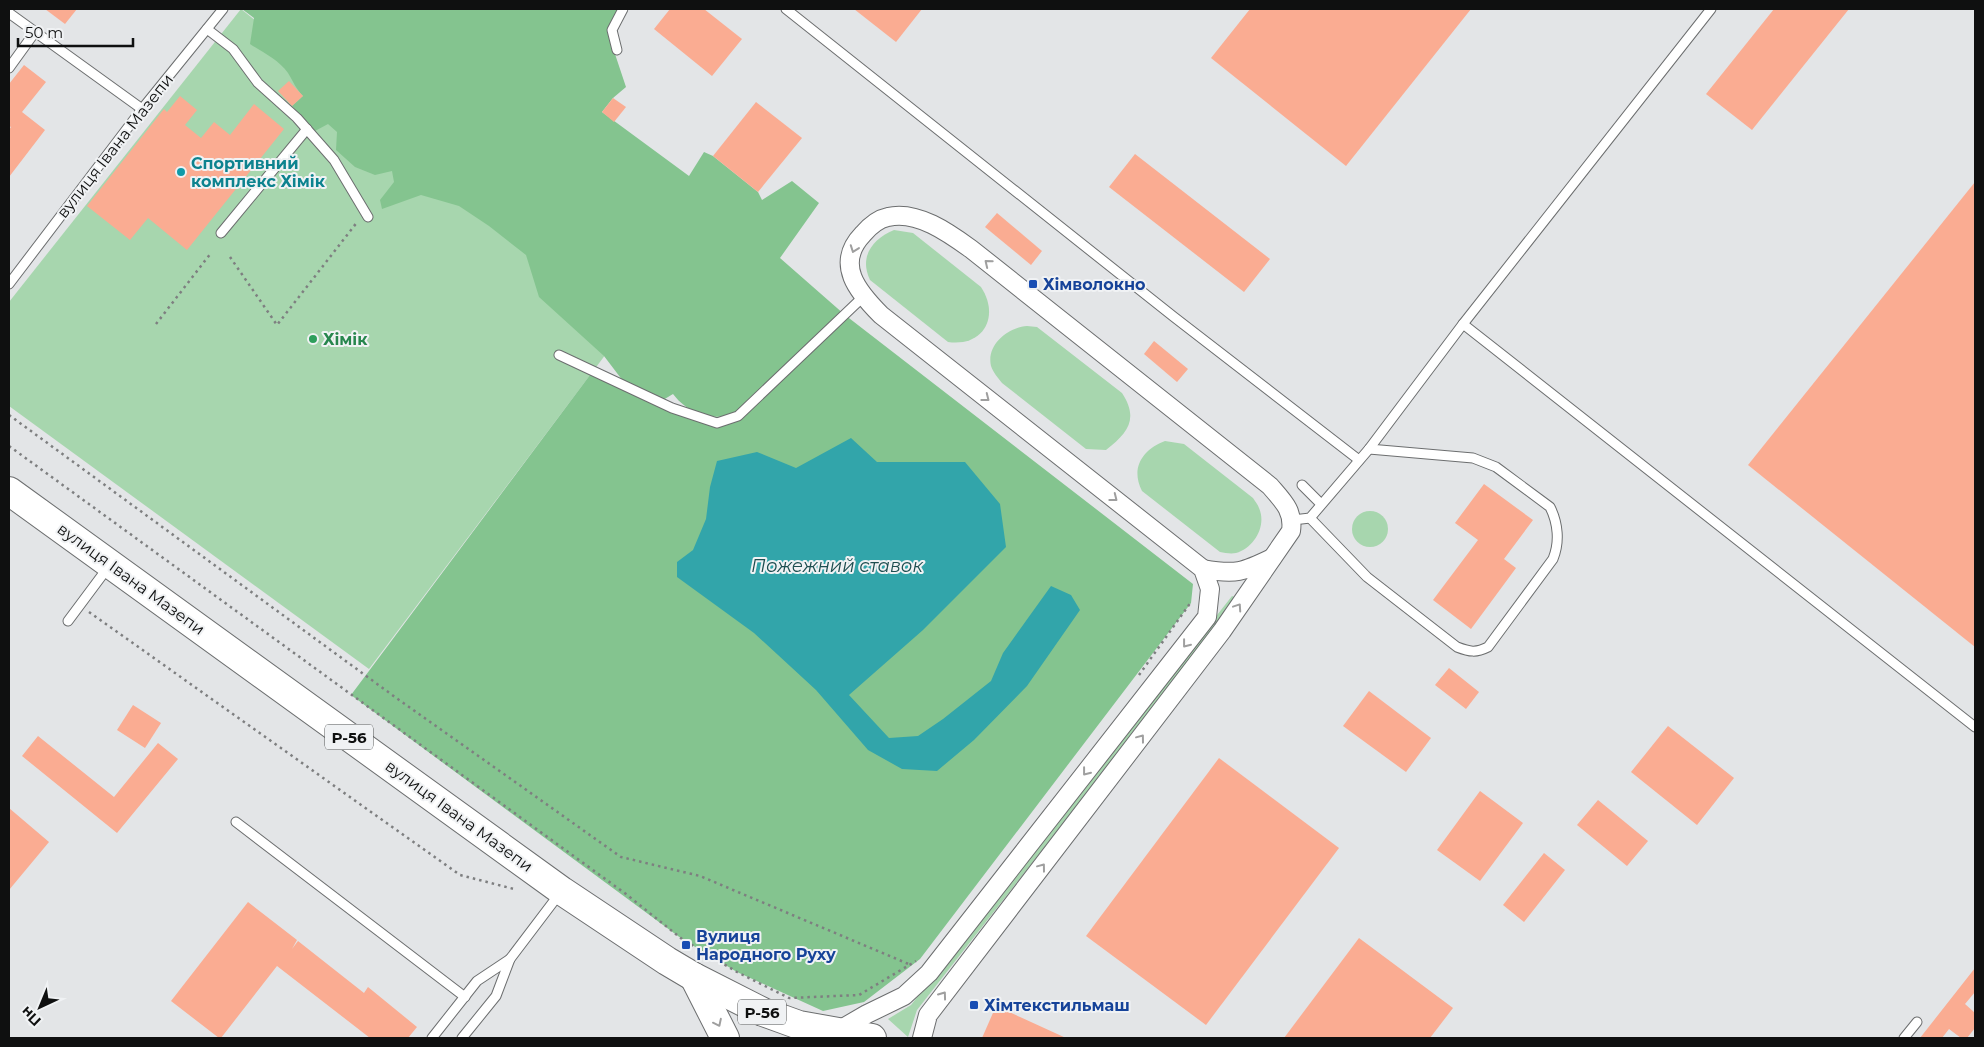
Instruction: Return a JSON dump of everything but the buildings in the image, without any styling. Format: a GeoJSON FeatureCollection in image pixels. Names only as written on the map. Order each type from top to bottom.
{"type":"FeatureCollection","features":[{"type":"Feature","properties":{"kind":"main road","name":"вулиця Івана Мазепи"},"geometry":{"type":"LineString","coordinates":[[9,491],[562,891],[694,978],[763,1012],[828,1035]]}},
{"type":"Feature","properties":{"kind":"main road","name":"вулиця Івана Мазепи"},"geometry":{"type":"LineString","coordinates":[[694,978],[725,1038]]}},
{"type":"Feature","properties":{"kind":"main road","name":"Р-56"},"geometry":{"type":"LineString","coordinates":[[828,1035],[865,1036],[872,1038]]}},
{"type":"Feature","properties":{"kind":"street"},"geometry":{"type":"LineString","coordinates":[[922,1038],[928,1015],[1222,631],[1301,519],[1270,486],[948,232],[926,221],[906,217],[888,217],[870,226],[858,239],[851,253],[850,268],[854,282],[863,297],[881,315],[1203,569],[1223,572],[1246,571],[1272,558]]}},
{"type":"Feature","properties":{"kind":"street"},"geometry":{"type":"LineString","coordinates":[[828,1035],[904,996],[929,973],[1207,617],[1210,589],[1203,569]]}},
{"type":"Feature","properties":{"kind":"lane","name":"вулиця Івана Мазепи"},"geometry":{"type":"LineString","coordinates":[[9,284],[142,109],[223,9]]}},
{"type":"Feature","properties":{"kind":"lane"},"geometry":{"type":"LineString","coordinates":[[617,50],[612,30],[623,9]]}},
{"type":"Feature","properties":{"kind":"lane"},"geometry":{"type":"LineString","coordinates":[[786,9],[1167,311],[1359,460]]}},
{"type":"Feature","properties":{"kind":"lane"},"geometry":{"type":"LineString","coordinates":[[1369,449],[1473,458],[1496,467],[1550,507],[1554,516],[1558,546],[1553,559],[1488,647],[1478,652],[1468,652],[1457,646],[1367,577],[1301,519],[1322,504],[1369,449],[1463,324],[1711,9]]}},
{"type":"Feature","properties":{"kind":"lane"},"geometry":{"type":"LineString","coordinates":[[9,13],[142,109]]}},
{"type":"Feature","properties":{"kind":"lane"},"geometry":{"type":"LineString","coordinates":[[208,29],[233,49],[258,83],[297,118],[334,160],[367,214]]}},
{"type":"Feature","properties":{"kind":"lane"},"geometry":{"type":"LineString","coordinates":[[9,68],[35,32]]}},
{"type":"Feature","properties":{"kind":"lane"},"geometry":{"type":"LineString","coordinates":[[221,233],[307,129]]}},
{"type":"Feature","properties":{"kind":"lane"},"geometry":{"type":"LineString","coordinates":[[559,355],[672,408],[717,423],[738,416],[863,297]]}},
{"type":"Feature","properties":{"kind":"lane"},"geometry":{"type":"LineString","coordinates":[[1463,324],[1975,727]]}},
{"type":"Feature","properties":{"kind":"lane"},"geometry":{"type":"LineString","coordinates":[[1302,485],[1322,504]]}},
{"type":"Feature","properties":{"kind":"lane"},"geometry":{"type":"LineString","coordinates":[[68,621],[110,564]]}},
{"type":"Feature","properties":{"kind":"lane"},"geometry":{"type":"LineString","coordinates":[[236,822],[465,997]]}},
{"type":"Feature","properties":{"kind":"lane"},"geometry":{"type":"LineString","coordinates":[[462,1038],[496,996],[510,959],[562,891]]}},
{"type":"Feature","properties":{"kind":"lane"},"geometry":{"type":"LineString","coordinates":[[432,1038],[477,981],[510,959]]}},
{"type":"Feature","properties":{"kind":"lane"},"geometry":{"type":"LineString","coordinates":[[1904,1038],[1917,1022]]}},
{"type":"Feature","properties":{"kind":"path"},"geometry":{"type":"LineString","coordinates":[[230,257],[277,325],[367,214]]}},
{"type":"Feature","properties":{"kind":"path"},"geometry":{"type":"LineString","coordinates":[[156,324],[211,253]]}},
{"type":"Feature","properties":{"kind":"path"},"geometry":{"type":"LineString","coordinates":[[9,415],[395,697],[621,857],[700,876],[910,965]]}},
{"type":"Feature","properties":{"kind":"path"},"geometry":{"type":"LineString","coordinates":[[9,446],[626,894],[682,939],[737,972],[789,998],[859,995],[920,959]]}},
{"type":"Feature","properties":{"kind":"path"},"geometry":{"type":"LineString","coordinates":[[1137,678],[1191,603],[1192,594]]}},
{"type":"Feature","properties":{"kind":"path"},"geometry":{"type":"LineString","coordinates":[[80,605],[460,875],[514,889]]}},
{"type":"Feature","properties":{"kind":"green space","name":"Хімік"},"geometry":{"type":"Polygon","coordinates":[[[241,9],[630,322],[369,669],[9,406],[9,302],[241,9]]]}},
{"type":"Feature","properties":{"kind":"green space"},"geometry":{"type":"Polygon","coordinates":[[[242,9],[620,9],[607,30],[626,87],[613,98],[602,112],[689,176],[704,152],[713,156],[758,192],[762,200],[792,181],[819,203],[780,258],[845,315],[1193,584],[1191,603],[920,959],[864,1002],[823,1011],[737,972],[682,939],[351,695],[593,371],[717,423],[735,417],[717,417],[701,414],[686,407],[673,394],[663,400],[623,381],[604,356],[539,297],[526,255],[489,226],[459,206],[421,195],[382,209],[380,200],[394,182],[392,171],[375,175],[355,167],[336,150],[337,132],[328,124],[315,131],[292,106],[303,96],[288,73],[275,60],[250,44],[254,18],[242,9]]]}},
{"type":"Feature","properties":{"kind":"green space"},"geometry":{"type":"Polygon","coordinates":[[[894,230],[913,233],[981,287],[987,298],[989,309],[985,327],[979,334],[971,340],[948,342],[870,280],[866,264],[867,256],[879,238],[894,230]]]}},
{"type":"Feature","properties":{"kind":"green space"},"geometry":{"type":"Polygon","coordinates":[[[1027,326],[1037,327],[1122,393],[1130,410],[1129,425],[1120,438],[1106,450],[1086,449],[1002,383],[994,373],[990,358],[995,344],[1006,333],[1027,326]]]}},
{"type":"Feature","properties":{"kind":"green space"},"geometry":{"type":"Polygon","coordinates":[[[1165,441],[1184,444],[1253,498],[1259,508],[1261,522],[1257,535],[1248,546],[1236,553],[1220,552],[1142,491],[1137,475],[1141,460],[1150,449],[1165,441]]]}},
{"type":"Feature","properties":{"kind":"green space"},"geometry":{"type":"Polygon","coordinates":[[[1370,511],[1377,512],[1383,516],[1387,522],[1387,536],[1383,542],[1377,546],[1370,547],[1363,546],[1357,542],[1353,536],[1352,529],[1353,522],[1357,516],[1363,512],[1370,511]]]}},
{"type":"Feature","properties":{"kind":"green space"},"geometry":{"type":"Polygon","coordinates":[[[1232,596],[1237,598],[1234,605],[917,1010],[908,1037],[888,1019],[911,1005],[1232,596]]]}},
{"type":"Feature","properties":{"kind":"water","name":"Пожежний ставок"},"geometry":{"type":"Polygon","coordinates":[[[851,438],[877,462],[965,462],[1000,504],[1006,547],[923,630],[849,695],[889,738],[918,736],[991,681],[1003,653],[1051,586],[1071,595],[1080,610],[1027,686],[974,740],[937,771],[902,769],[868,750],[816,690],[754,633],[677,577],[677,562],[693,550],[706,519],[710,487],[717,461],[757,452],[796,468],[851,438]]]}},
{"type":"Feature","properties":{"kind":"place","name":"Спортивний комплекс Хімік"},"geometry":{"type":"Point","coordinates":[181,172]}},
{"type":"Feature","properties":{"kind":"place","name":"Хімволокно"},"geometry":{"type":"Point","coordinates":[1033,284]}},
{"type":"Feature","properties":{"kind":"place","name":"Хімік"},"geometry":{"type":"Point","coordinates":[313,339]}},
{"type":"Feature","properties":{"kind":"place","name":"Вулиця Народного Руху"},"geometry":{"type":"Point","coordinates":[686,945]}},
{"type":"Feature","properties":{"kind":"place","name":"Хімтекстильмаш"},"geometry":{"type":"Point","coordinates":[974,1005]}}]}
